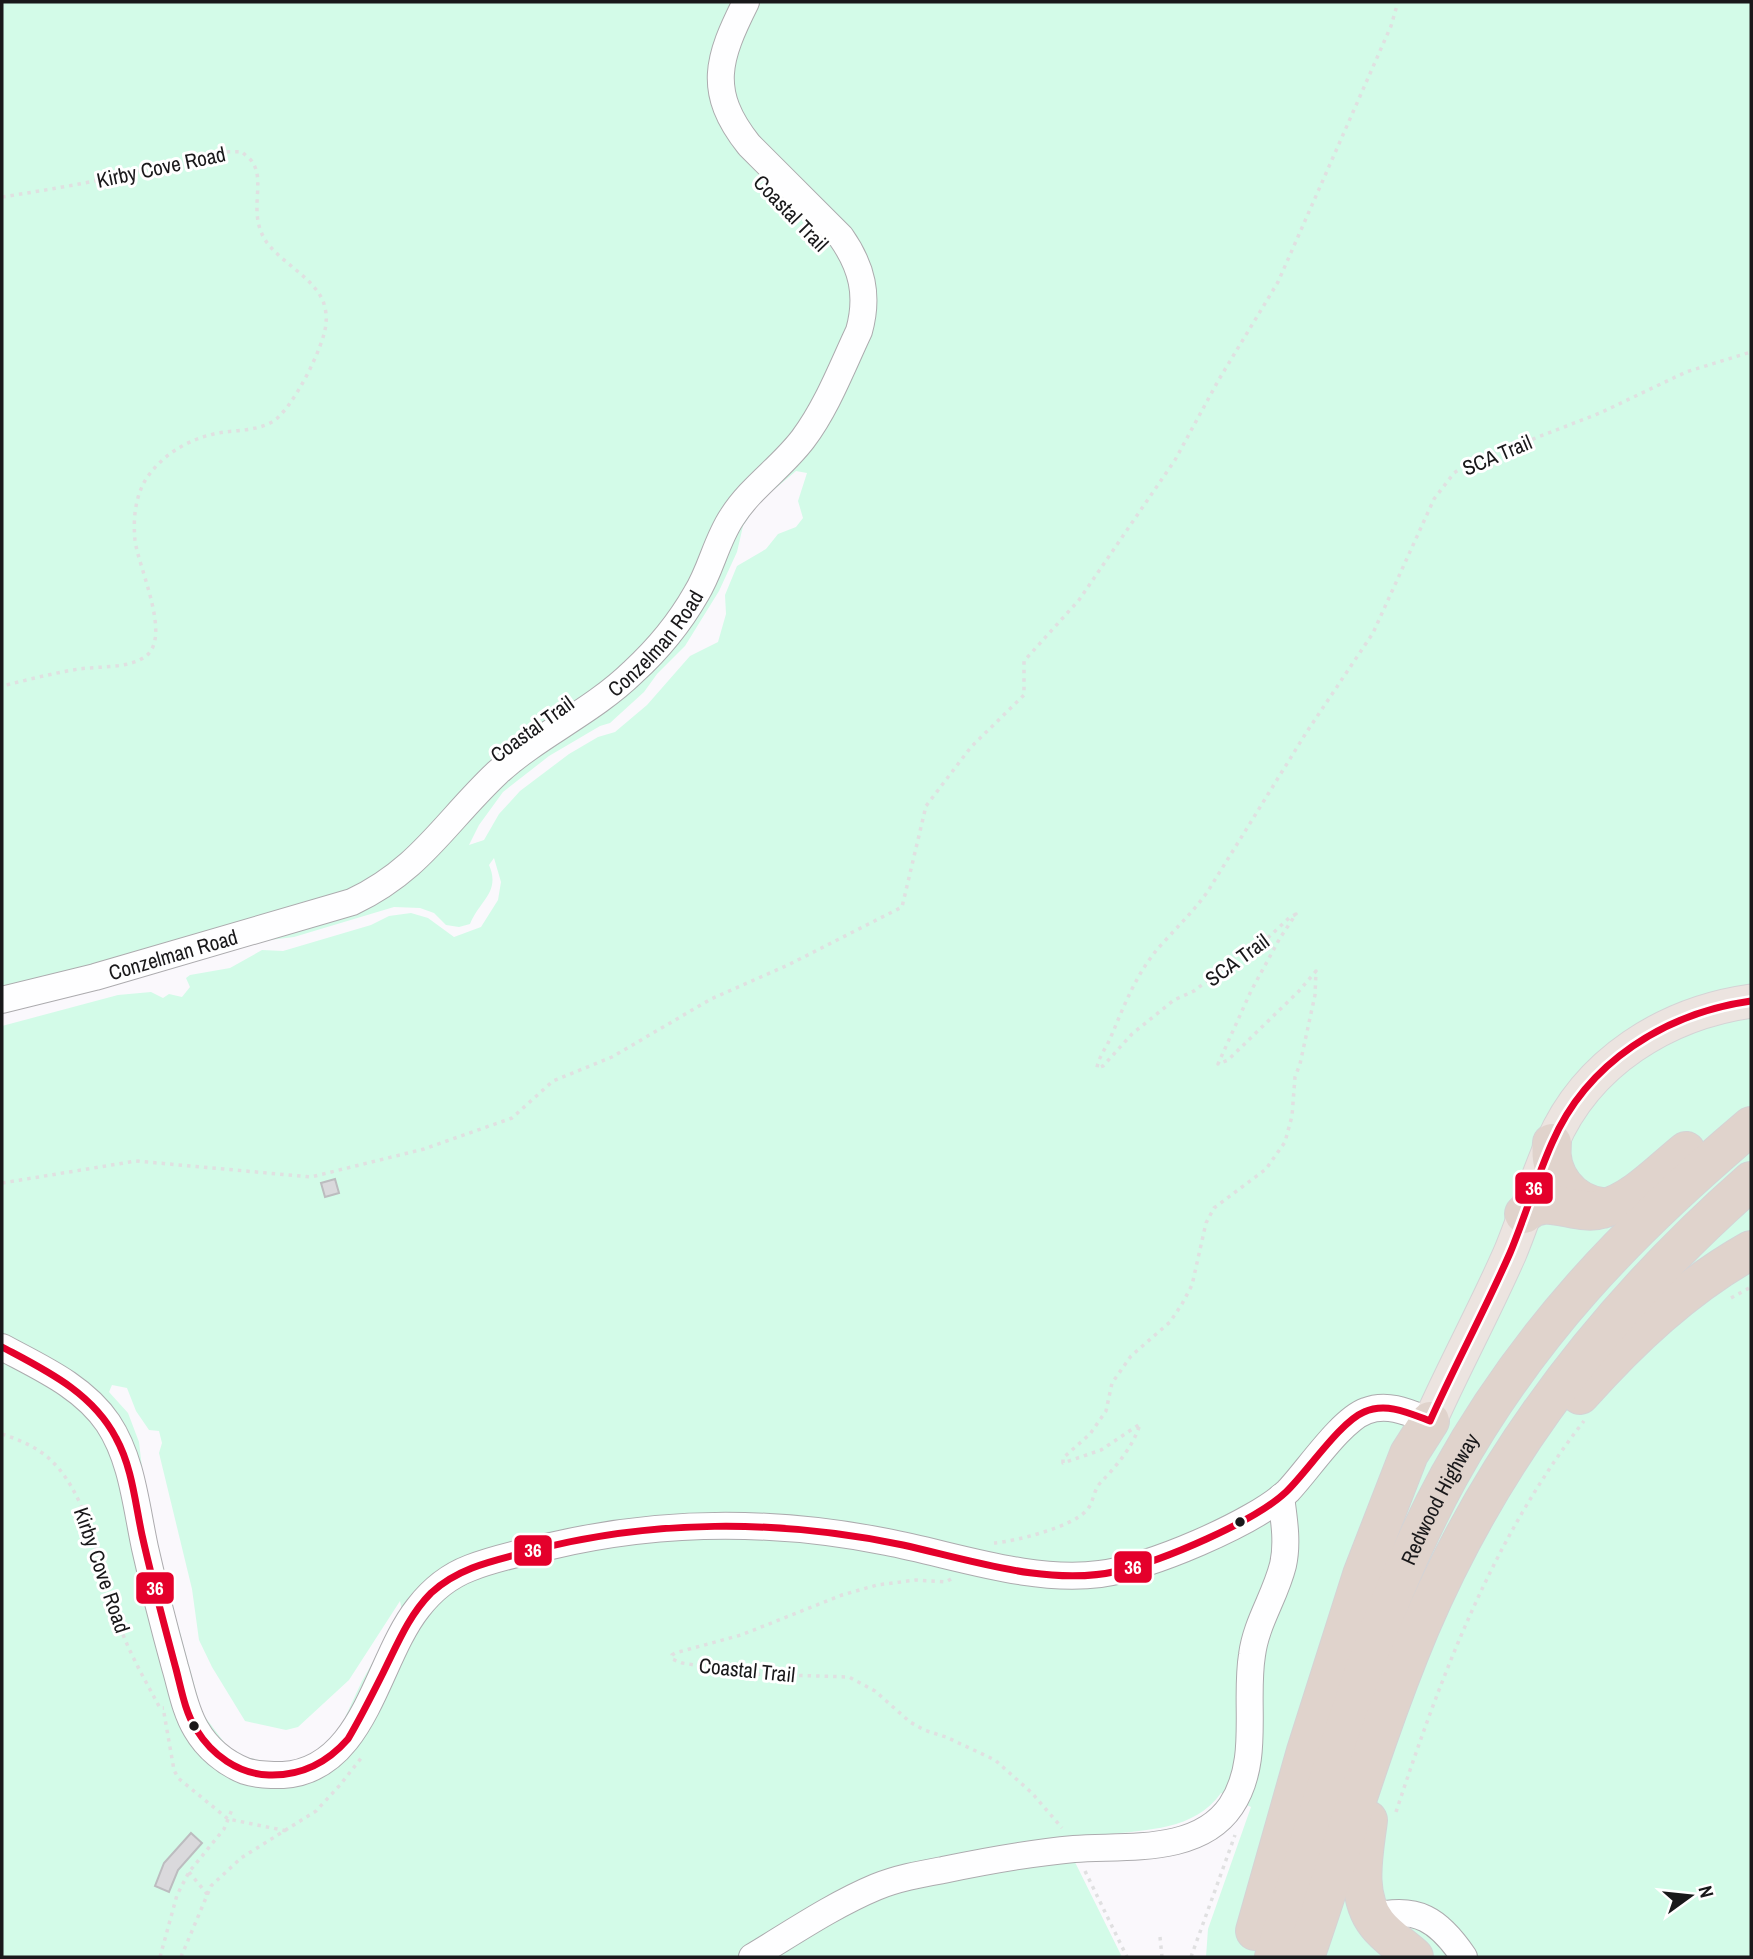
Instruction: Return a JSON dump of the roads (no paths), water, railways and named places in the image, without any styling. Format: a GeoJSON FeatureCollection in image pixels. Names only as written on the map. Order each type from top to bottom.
{"type":"FeatureCollection","features":[{"type":"Feature","properties":{"kind":"highway"},"geometry":{"type":"LineString","coordinates":[[1524,1214],[1545,1204],[1588,1211],[1611,1206],[1631,1194],[1751,1100]]}},
{"type":"Feature","properties":{"kind":"highway","name":"Redwood Highway"},"geometry":{"type":"LineString","coordinates":[[1274,1957],[1343,1738],[1384,1620],[1430,1513],[1467,1445],[1531,1349],[1579,1289],[1664,1202],[1751,1126]]}},
{"type":"Feature","properties":{"kind":"highway"},"geometry":{"type":"LineString","coordinates":[[1552,1143],[1553,1166],[1567,1190],[1589,1204],[1611,1206]]}},
{"type":"Feature","properties":{"kind":"highway","name":"Redwood Highway"},"geometry":{"type":"LineString","coordinates":[[1305,1957],[1381,1731],[1421,1625],[1457,1551],[1508,1462],[1572,1368],[1620,1311],[1672,1254],[1751,1181]]}},
{"type":"Feature","properties":{"kind":"highway"},"geometry":{"type":"LineString","coordinates":[[1457,1551],[1569,1408],[1601,1372],[1664,1312],[1741,1272]]}},
{"type":"Feature","properties":{"kind":"highway"},"geometry":{"type":"LineString","coordinates":[[1247,1957],[1297,1782],[1359,1584],[1409,1454],[1430,1422]]}},
{"type":"Feature","properties":{"kind":"highway"},"geometry":{"type":"LineString","coordinates":[[1381,1731],[1363,1867],[1364,1896],[1373,1917],[1390,1937],[1415,1957]]}},
{"type":"Feature","properties":{"kind":"main road"},"geometry":{"type":"LineString","coordinates":[[1430,1422],[1503,1269],[1552,1143],[1583,1091],[1624,1052],[1654,1032],[1710,1009],[1751,1001]]}},
{"type":"Feature","properties":{"kind":"street","name":"Conzelman Road"},"geometry":{"type":"LineString","coordinates":[[2,1000],[95,977],[352,902],[377,890],[396,877],[432,844],[499,771],[615,689],[650,655],[680,619],[697,594],[720,538],[741,503],[801,441],[815,422],[863,315],[865,294],[861,272],[853,253],[841,237],[749,145],[736,129],[725,107],[720,84],[722,58],[746,2]]}},
{"type":"Feature","properties":{"kind":"street"},"geometry":{"type":"LineString","coordinates":[[2,1347],[71,1386],[92,1404],[117,1439],[128,1469],[152,1577],[171,1709],[195,1727],[219,1756],[247,1771],[278,1775],[293,1774],[314,1767],[335,1754],[348,1739],[408,1623],[424,1601],[442,1584],[463,1571],[486,1563],[590,1538],[665,1528],[763,1527],[861,1537],[1022,1571],[1057,1575],[1098,1575],[1161,1558],[1240,1521],[1281,1497],[1347,1425],[1366,1410],[1393,1409],[1430,1422]]}},
{"type":"Feature","properties":{"kind":"street"},"geometry":{"type":"LineString","coordinates":[[752,1957],[853,1898],[893,1881],[1003,1858],[1132,1847],[1188,1837],[1214,1824],[1233,1803],[1248,1754],[1250,1665],[1254,1641],[1284,1556],[1281,1497]]}},
{"type":"Feature","properties":{"kind":"street"},"geometry":{"type":"LineString","coordinates":[[1373,1917],[1405,1911],[1420,1916],[1443,1932],[1464,1957]]}}]}
